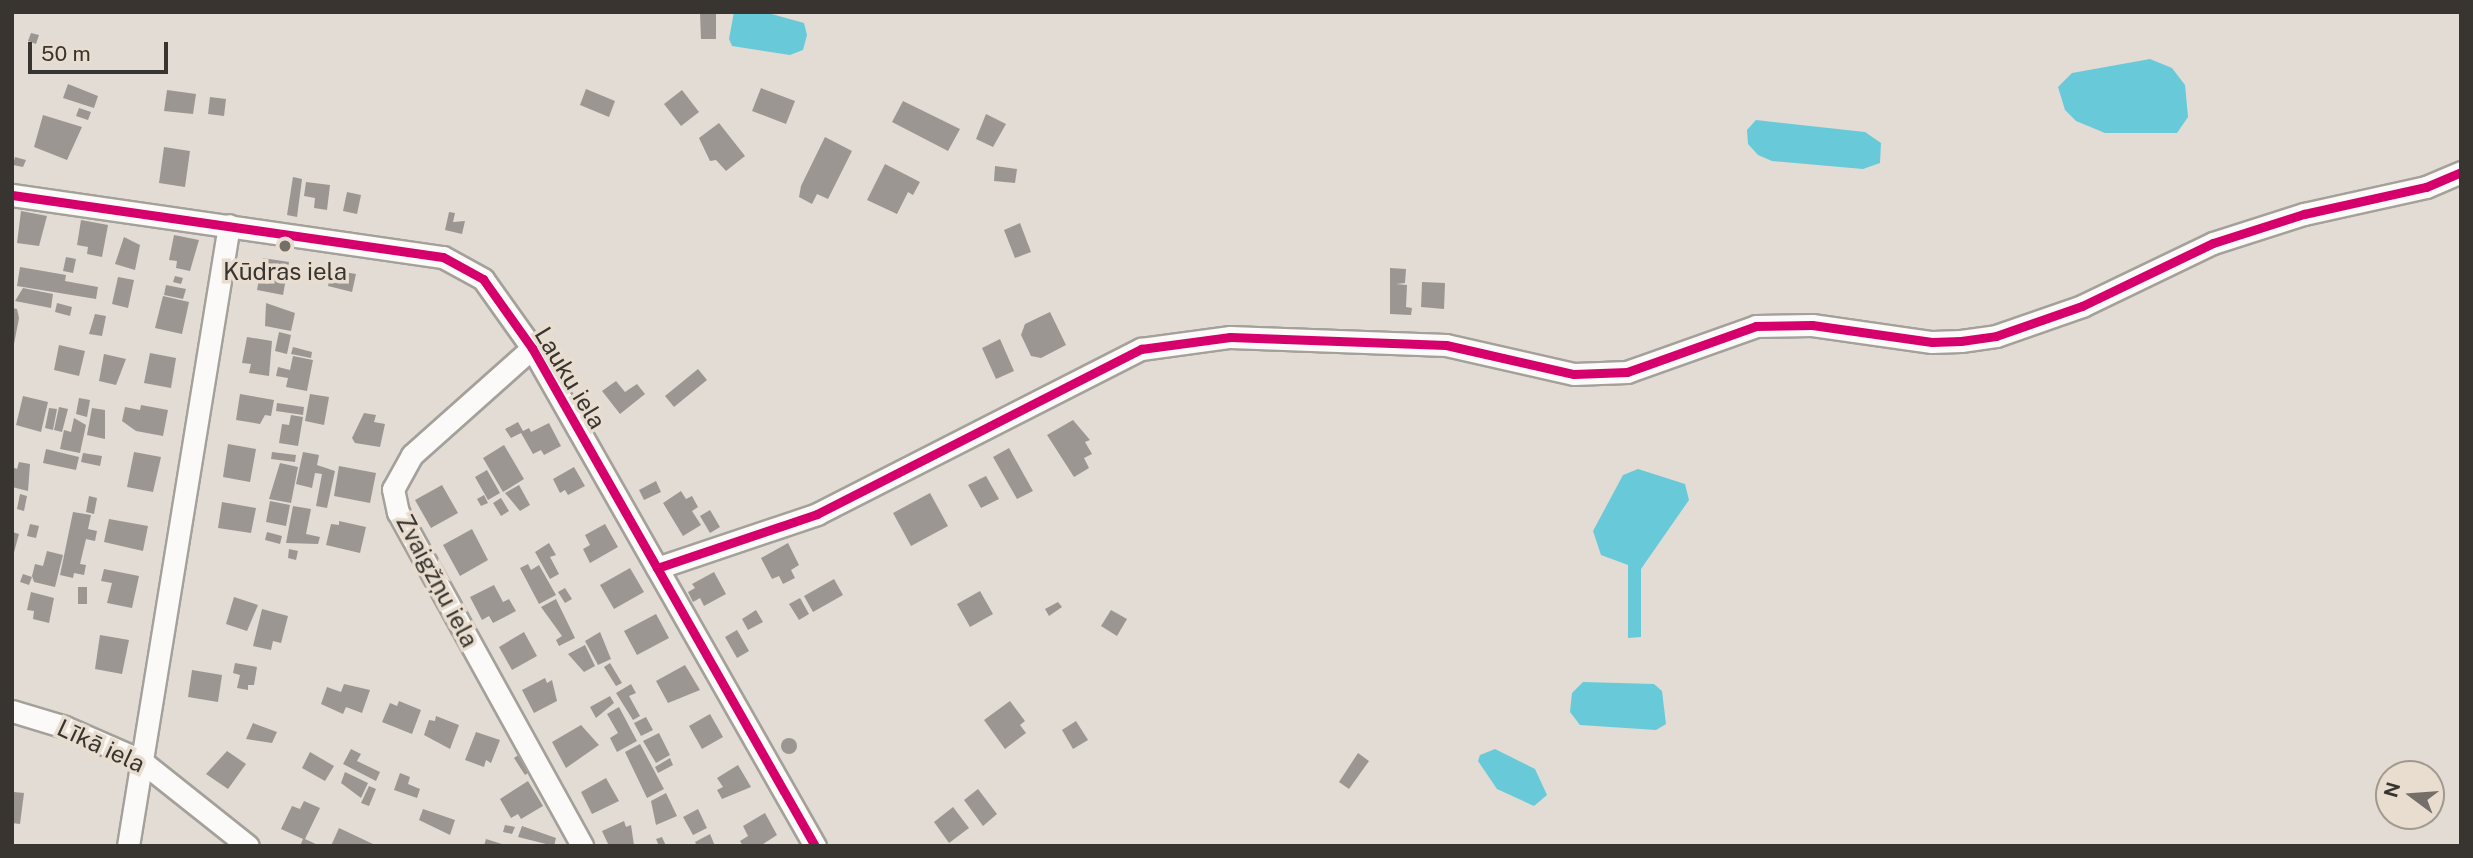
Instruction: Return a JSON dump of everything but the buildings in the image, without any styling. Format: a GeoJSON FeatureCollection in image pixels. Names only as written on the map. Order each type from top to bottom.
{"type":"FeatureCollection","features":[{"type":"Feature","properties":{"kind":"street"},"geometry":{"type":"LineString","coordinates":[[657,568],[817,514],[1141,349],[1230,337],[1446,345],[1574,374],[1627,372],[1756,326],[1812,325],[1932,342],[1961,341],[1996,336],[2082,306],[2213,243],[2304,214],[2426,187],[2461,172]]}},
{"type":"Feature","properties":{"kind":"street","name":"Lauku iela"},"geometry":{"type":"LineString","coordinates":[[12,195],[443,257],[484,279],[532,348],[815,846]]}},
{"type":"Feature","properties":{"kind":"street"},"geometry":{"type":"LineString","coordinates":[[128,846],[229,225]]}},
{"type":"Feature","properties":{"kind":"street","name":"Zvaigžņu iela"},"geometry":{"type":"LineString","coordinates":[[532,348],[412,455],[393,489],[398,512],[582,846]]}},
{"type":"Feature","properties":{"kind":"street","name":"Līkā iela"},"geometry":{"type":"LineString","coordinates":[[12,711],[65,727],[140,760],[248,846]]}},
{"type":"Feature","properties":{"kind":"water"},"geometry":{"type":"Polygon","coordinates":[[[734,12],[768,13],[804,23],[807,35],[803,50],[790,55],[732,46],[729,39],[734,12]]]}},
{"type":"Feature","properties":{"kind":"water"},"geometry":{"type":"Polygon","coordinates":[[[2150,59],[2172,68],[2185,85],[2188,117],[2177,133],[2105,133],[2076,121],[2065,110],[2058,87],[2072,73],[2150,59]]]}},
{"type":"Feature","properties":{"kind":"water"},"geometry":{"type":"Polygon","coordinates":[[[1756,120],[1865,132],[1881,143],[1880,163],[1863,169],[1772,161],[1758,155],[1748,144],[1747,130],[1756,120]]]}},
{"type":"Feature","properties":{"kind":"water"},"geometry":{"type":"Polygon","coordinates":[[[1638,469],[1685,484],[1689,500],[1641,569],[1641,637],[1628,638],[1628,565],[1601,555],[1593,531],[1623,475],[1638,469]]]}},
{"type":"Feature","properties":{"kind":"water"},"geometry":{"type":"Polygon","coordinates":[[[1583,682],[1654,684],[1662,691],[1666,724],[1656,730],[1580,725],[1570,712],[1572,693],[1583,682]]]}},
{"type":"Feature","properties":{"kind":"water"},"geometry":{"type":"Polygon","coordinates":[[[1495,749],[1535,769],[1547,795],[1534,806],[1497,789],[1478,761],[1480,755],[1495,749]]]}},
{"type":"Feature","properties":{"kind":"cycle path"},"geometry":{"type":"LineString","coordinates":[[657,568],[817,514],[1141,349],[1230,337],[1446,345],[1574,374],[1627,372],[1756,326],[1812,325],[1932,342],[1961,341],[1996,336],[2082,306],[2213,243],[2304,214],[2426,187],[2461,172]]}},
{"type":"Feature","properties":{"kind":"cycle path"},"geometry":{"type":"LineString","coordinates":[[12,195],[443,257],[483,279],[532,348],[815,846]]}},
{"type":"Feature","properties":{"kind":"place","name":"Kūdras iela"},"geometry":{"type":"Point","coordinates":[285,246]}}]}
